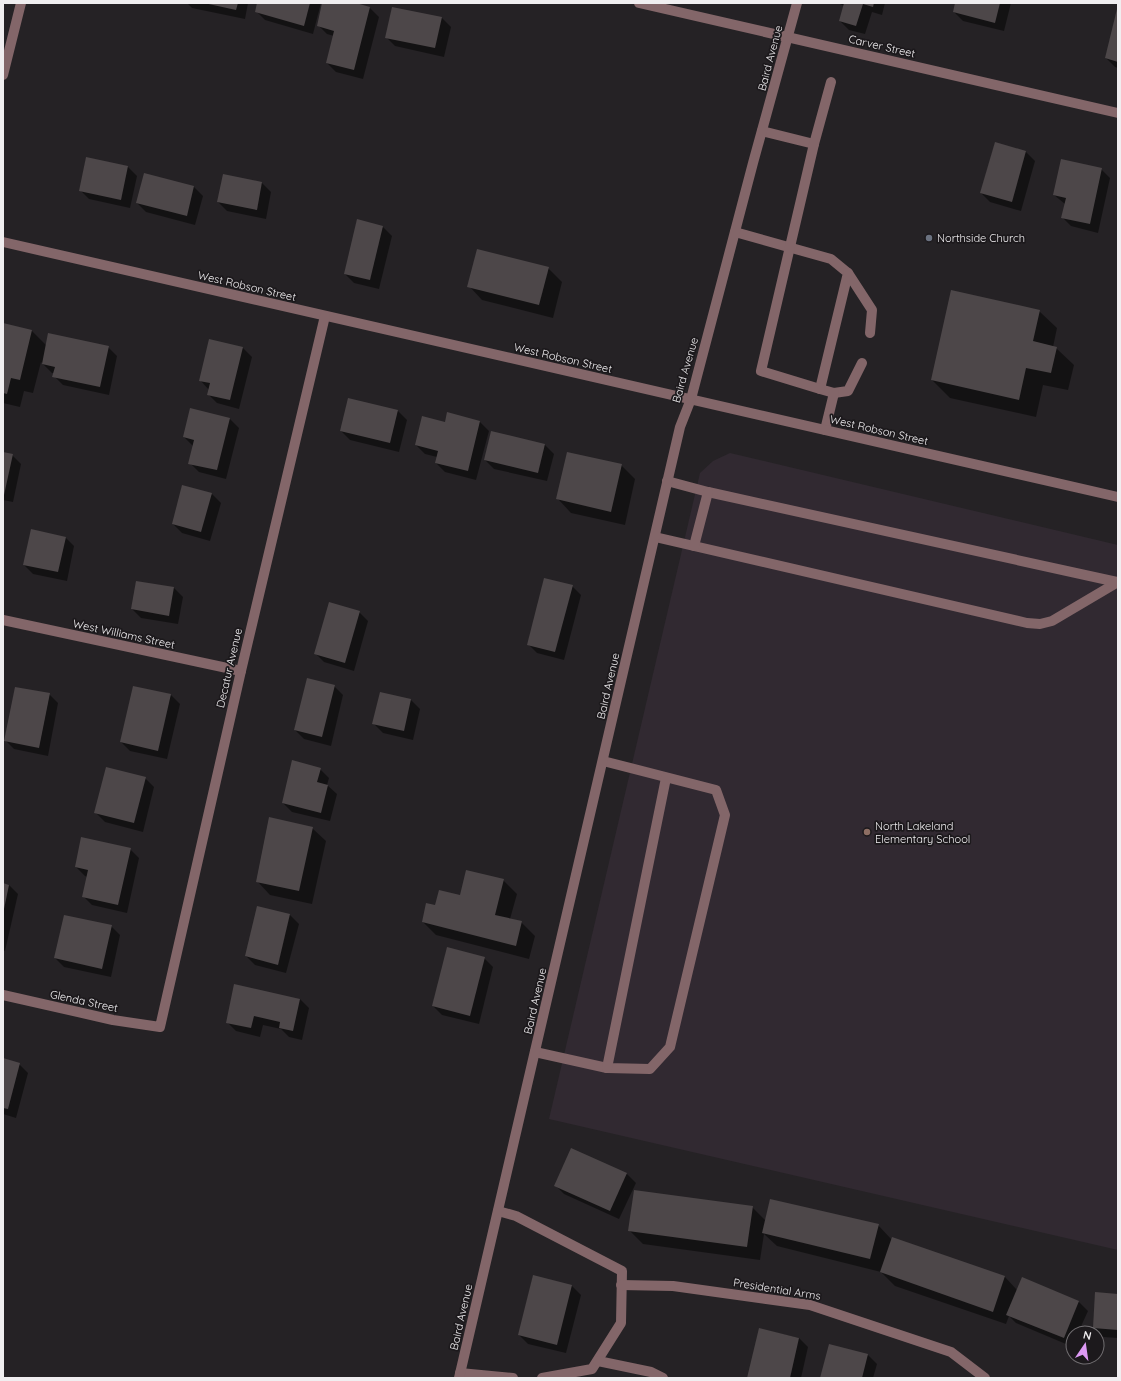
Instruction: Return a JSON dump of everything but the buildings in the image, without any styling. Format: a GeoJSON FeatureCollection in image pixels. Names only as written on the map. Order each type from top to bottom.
{"type":"FeatureCollection","features":[{"type":"Feature","properties":{"kind":"street"},"geometry":{"type":"LineString","coordinates":[[3,75],[21,3]]}},
{"type":"Feature","properties":{"kind":"street","name":"Carver Street"},"geometry":{"type":"LineString","coordinates":[[640,3],[1118,113]]}},
{"type":"Feature","properties":{"kind":"street","name":"Baird Avenue"},"geometry":{"type":"LineString","coordinates":[[460,1376],[680,427],[691,399],[797,3]]}},
{"type":"Feature","properties":{"kind":"street"},"geometry":{"type":"LineString","coordinates":[[831,82],[789,247],[761,371],[834,393],[848,391],[862,363]]}},
{"type":"Feature","properties":{"kind":"street"},"geometry":{"type":"LineString","coordinates":[[762,131],[814,144]]}},
{"type":"Feature","properties":{"kind":"street"},"geometry":{"type":"LineString","coordinates":[[735,232],[831,259],[848,273],[872,310],[870,333]]}},
{"type":"Feature","properties":{"kind":"street","name":"West Robson Street"},"geometry":{"type":"LineString","coordinates":[[3,242],[1118,497]]}},
{"type":"Feature","properties":{"kind":"street"},"geometry":{"type":"LineString","coordinates":[[820,389],[848,273]]}},
{"type":"Feature","properties":{"kind":"street","name":"Decatur Avenue"},"geometry":{"type":"LineString","coordinates":[[160,1027],[241,671],[325,316]]}},
{"type":"Feature","properties":{"kind":"street"},"geometry":{"type":"LineString","coordinates":[[825,430],[834,393]]}},
{"type":"Feature","properties":{"kind":"street"},"geometry":{"type":"LineString","coordinates":[[668,481],[708,492],[1118,582]]}},
{"type":"Feature","properties":{"kind":"street"},"geometry":{"type":"LineString","coordinates":[[694,546],[708,492]]}},
{"type":"Feature","properties":{"kind":"street"},"geometry":{"type":"LineString","coordinates":[[655,538],[1027,624],[1040,624],[1052,621],[1118,582]]}},
{"type":"Feature","properties":{"kind":"street","name":"West Williams Street"},"geometry":{"type":"LineString","coordinates":[[3,620],[241,671]]}},
{"type":"Feature","properties":{"kind":"street"},"geometry":{"type":"LineString","coordinates":[[535,1052],[607,1068],[650,1069],[670,1047],[725,815],[716,790],[603,761]]}},
{"type":"Feature","properties":{"kind":"street"},"geometry":{"type":"LineString","coordinates":[[607,1068],[666,778]]}},
{"type":"Feature","properties":{"kind":"street","name":"Glenda Street"},"geometry":{"type":"LineString","coordinates":[[3,995],[114,1020],[160,1027]]}},
{"type":"Feature","properties":{"kind":"street"},"geometry":{"type":"LineString","coordinates":[[498,1211],[516,1216],[622,1271],[621,1323],[598,1361],[592,1369],[542,1378]]}},
{"type":"Feature","properties":{"kind":"street","name":"Presidential Arms"},"geometry":{"type":"LineString","coordinates":[[621,1285],[673,1286],[810,1304],[951,1352],[986,1378]]}},
{"type":"Feature","properties":{"kind":"street"},"geometry":{"type":"LineString","coordinates":[[598,1361],[651,1372],[662,1378]]}},
{"type":"Feature","properties":{"kind":"street"},"geometry":{"type":"LineString","coordinates":[[460,1376],[513,1378]]}},
{"type":"Feature","properties":{"kind":"shaded area","name":"North Lakeland Elementary School"},"geometry":{"type":"Polygon","coordinates":[[[730,453],[1118,545],[1118,1250],[549,1119],[700,473],[713,461],[730,453]]]}},
{"type":"Feature","properties":{"kind":"place","name":"Northside Church"},"geometry":{"type":"Point","coordinates":[929,238]}},
{"type":"Feature","properties":{"kind":"place","name":"North Lakeland Elementary School"},"geometry":{"type":"Point","coordinates":[867,832]}}]}
